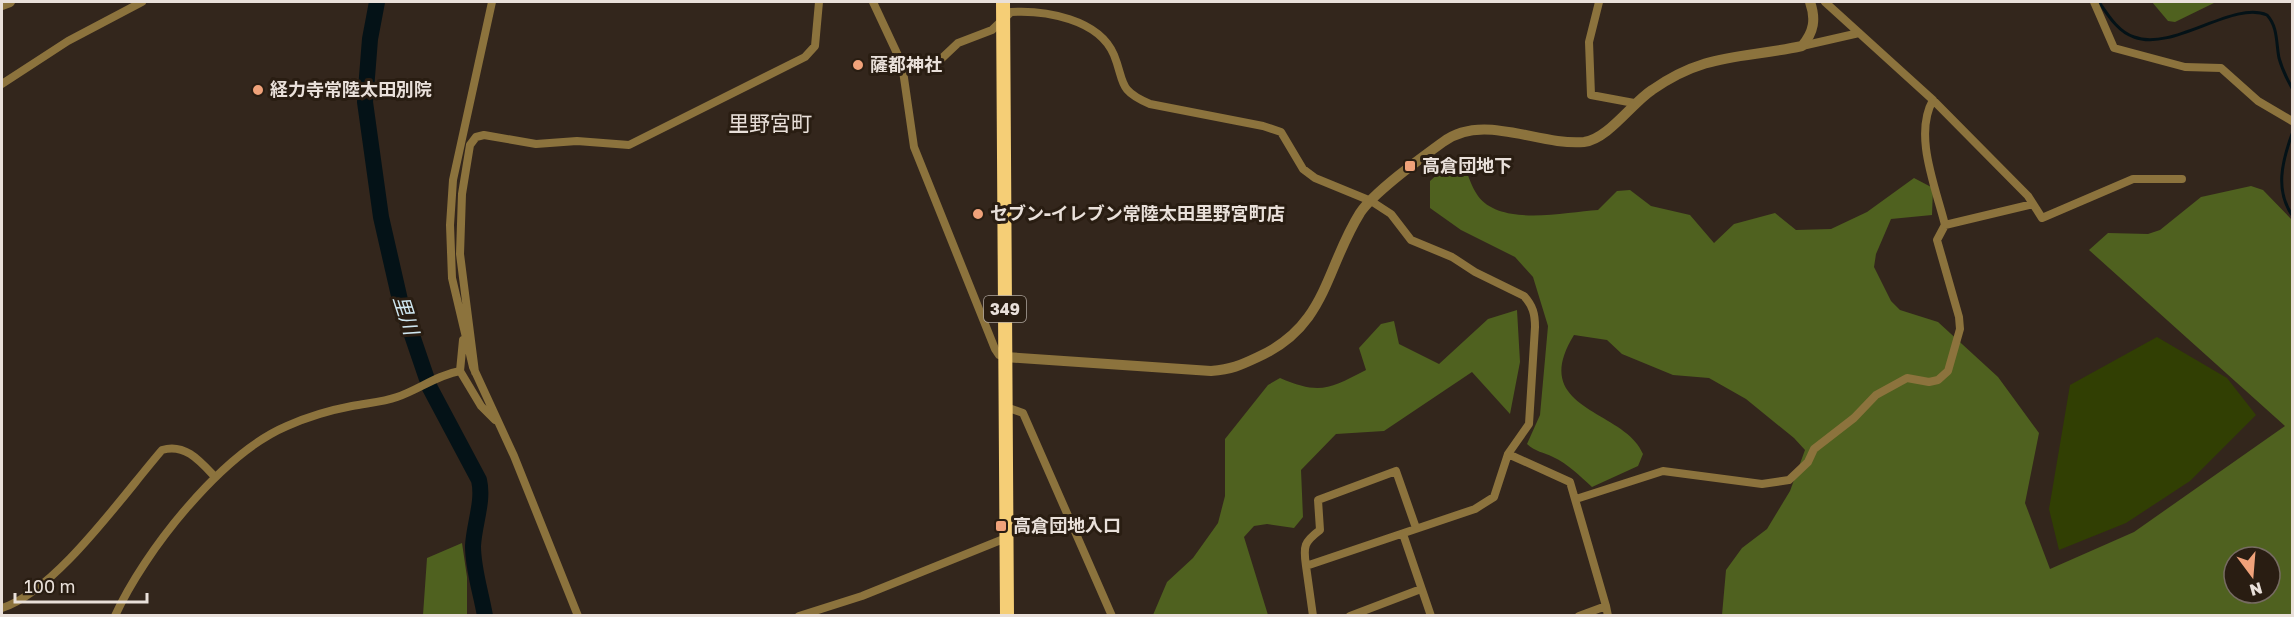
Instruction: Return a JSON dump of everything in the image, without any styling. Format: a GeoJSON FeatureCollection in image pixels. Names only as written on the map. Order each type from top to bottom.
{"type":"FeatureCollection","features":[{"type":"Feature","properties":{"kind":"highway","name":"349"},"geometry":{"type":"LineString","coordinates":[[1003,2],[1007,615]]}},
{"type":"Feature","properties":{"kind":"street"},"geometry":{"type":"LineString","coordinates":[[2,5],[10,2]]}},
{"type":"Feature","properties":{"kind":"street"},"geometry":{"type":"LineString","coordinates":[[2,84],[68,41],[142,2]]}},
{"type":"Feature","properties":{"kind":"street"},"geometry":{"type":"LineString","coordinates":[[492,2],[474,96],[454,176],[450,248],[452,278],[464,333],[476,372],[578,615]]}},
{"type":"Feature","properties":{"kind":"street"},"geometry":{"type":"LineString","coordinates":[[454,176],[470,145],[476,137],[484,135],[536,144],[577,141],[629,145],[805,57],[815,46],[819,2]]}},
{"type":"Feature","properties":{"kind":"street"},"geometry":{"type":"LineString","coordinates":[[873,2],[902,64],[914,147],[999,355],[1210,371],[1234,369],[1273,350],[1305,324],[1318,303],[1360,212],[1456,133],[1471,129],[1488,129],[1586,142],[1618,123],[1634,103],[1652,89],[1697,64],[1802,46],[1859,33]]}},
{"type":"Feature","properties":{"kind":"street"},"geometry":{"type":"LineString","coordinates":[[1599,2],[1589,42],[1591,95],[1634,103]]}},
{"type":"Feature","properties":{"kind":"street"},"geometry":{"type":"LineString","coordinates":[[1802,46],[1813,28],[1814,14],[1810,2]]}},
{"type":"Feature","properties":{"kind":"street"},"geometry":{"type":"LineString","coordinates":[[1825,2],[1933,100],[2033,204],[2042,218],[2133,179],[2182,179]]}},
{"type":"Feature","properties":{"kind":"street"},"geometry":{"type":"LineString","coordinates":[[2094,2],[2114,48],[2185,67],[2221,68],[2258,101],[2292,120]]}},
{"type":"Feature","properties":{"kind":"street"},"geometry":{"type":"LineString","coordinates":[[902,64],[940,60],[958,44],[992,30],[1003,17],[1011,12],[1035,12],[1086,26],[1101,35],[1110,47],[1120,81],[1125,90],[1136,98],[1150,104],[1263,126],[1281,132],[1303,169],[1322,181],[1371,201],[1391,214],[1416,243],[1452,257],[1475,272],[1524,296],[1530,303],[1535,327],[1529,423],[1508,454],[1494,496],[1486,504],[1306,566]]}},
{"type":"Feature","properties":{"kind":"street"},"geometry":{"type":"LineString","coordinates":[[1576,499],[1663,471],[1762,484],[1790,480],[1808,462],[1814,449],[1854,418],[1876,395],[1907,378],[1929,382],[1938,380],[1948,370],[1960,329],[1959,317],[1937,240],[1945,225],[1927,147],[1925,114],[1933,100]]}},
{"type":"Feature","properties":{"kind":"street"},"geometry":{"type":"LineString","coordinates":[[470,145],[462,194],[460,254],[476,372]]}},
{"type":"Feature","properties":{"kind":"street"},"geometry":{"type":"LineString","coordinates":[[1945,225],[2033,204]]}},
{"type":"Feature","properties":{"kind":"street"},"geometry":{"type":"LineString","coordinates":[[464,333],[456,372],[481,406],[499,425]]}},
{"type":"Feature","properties":{"kind":"street"},"geometry":{"type":"LineString","coordinates":[[115,615],[128,586],[153,548],[214,477],[285,426],[348,406],[396,398],[456,372]]}},
{"type":"Feature","properties":{"kind":"street"},"geometry":{"type":"LineString","coordinates":[[1006,407],[1023,413],[1112,615]]}},
{"type":"Feature","properties":{"kind":"street"},"geometry":{"type":"LineString","coordinates":[[2,608],[22,600],[50,580],[162,450],[173,447],[185,451],[198,458],[214,477]]}},
{"type":"Feature","properties":{"kind":"street"},"geometry":{"type":"LineString","coordinates":[[1508,454],[1563,476],[1570,482],[1608,615]]}},
{"type":"Feature","properties":{"kind":"street"},"geometry":{"type":"LineString","coordinates":[[1313,615],[1303,548],[1305,542],[1320,530],[1318,500],[1396,471],[1416,528]]}},
{"type":"Feature","properties":{"kind":"street"},"geometry":{"type":"LineString","coordinates":[[1403,534],[1431,615]]}},
{"type":"Feature","properties":{"kind":"street"},"geometry":{"type":"LineString","coordinates":[[800,615],[862,596],[1001,540],[1007,541]]}},
{"type":"Feature","properties":{"kind":"street"},"geometry":{"type":"LineString","coordinates":[[1350,615],[1421,589]]}},
{"type":"Feature","properties":{"kind":"street"},"geometry":{"type":"LineString","coordinates":[[1579,615],[1606,606]]}},
{"type":"Feature","properties":{"kind":"green space"},"geometry":{"type":"Polygon","coordinates":[[[2152,2],[2216,2],[2175,22],[2168,21],[2152,2]]]}},
{"type":"Feature","properties":{"kind":"green space"},"geometry":{"type":"Polygon","coordinates":[[[1463,162],[1478,196],[1488,206],[1517,215],[1552,215],[1598,210],[1617,191],[1630,190],[1651,206],[1690,215],[1714,243],[1734,224],[1775,213],[1796,230],[1831,229],[1867,212],[1914,178],[1933,188],[1932,215],[1891,219],[1876,254],[1874,267],[1891,301],[1900,310],[1938,322],[1998,377],[2039,433],[2025,503],[2050,569],[2134,532],[2285,426],[2089,250],[2108,233],[2148,234],[2160,230],[2201,197],[2251,186],[2263,190],[2292,220],[2292,615],[1722,615],[1726,570],[1742,548],[1767,529],[1790,491],[1805,450],[1794,438],[1746,399],[1709,378],[1673,375],[1622,354],[1607,340],[1574,335],[1563,360],[1562,379],[1570,394],[1584,406],[1633,439],[1643,454],[1638,466],[1592,487],[1564,463],[1527,444],[1540,415],[1548,326],[1533,277],[1515,257],[1461,230],[1430,208],[1430,181],[1450,163],[1463,162]]]}},
{"type":"Feature","properties":{"kind":"green space"},"geometry":{"type":"Polygon","coordinates":[[[1517,310],[1520,362],[1510,414],[1472,372],[1384,431],[1336,434],[1301,470],[1303,517],[1294,528],[1267,524],[1254,526],[1244,537],[1268,615],[1153,615],[1167,582],[1193,558],[1218,523],[1225,496],[1225,439],[1268,385],[1280,378],[1305,387],[1324,388],[1366,370],[1359,348],[1381,324],[1394,321],[1399,344],[1439,364],[1488,319],[1517,310]]]}},
{"type":"Feature","properties":{"kind":"green space"},"geometry":{"type":"Polygon","coordinates":[[[2157,337],[2227,378],[2256,415],[2190,481],[2126,523],[2059,550],[2049,509],[2070,385],[2157,337]]]}},
{"type":"Feature","properties":{"kind":"green space"},"geometry":{"type":"Polygon","coordinates":[[[462,543],[467,577],[467,615],[423,615],[427,558],[462,543]]]}},
{"type":"Feature","properties":{"kind":"waterway","name":"里川"},"geometry":{"type":"LineString","coordinates":[[377,2],[370,39],[365,102],[381,217],[400,300],[430,388],[479,480],[480,504],[473,555],[485,616]]}},
{"type":"Feature","properties":{"kind":"waterway"},"geometry":{"type":"LineString","coordinates":[[2099,2],[2114,22],[2128,35],[2150,40],[2184,33],[2237,14],[2253,12],[2267,15],[2275,30],[2280,62],[2292,88]]}},
{"type":"Feature","properties":{"kind":"waterway"},"geometry":{"type":"LineString","coordinates":[[2292,134],[2285,155],[2282,176],[2283,196],[2292,215]]}},
{"type":"Feature","properties":{"kind":"place","name":"薩都神社"},"geometry":{"type":"Point","coordinates":[858,65]}},
{"type":"Feature","properties":{"kind":"place","name":"経力寺常陸太田別院"},"geometry":{"type":"Point","coordinates":[258,90]}},
{"type":"Feature","properties":{"kind":"place","name":"高倉団地下"},"geometry":{"type":"Point","coordinates":[1410,166]}},
{"type":"Feature","properties":{"kind":"place","name":"セブン-イレブン常陸太田里野宮町店"},"geometry":{"type":"Point","coordinates":[978,214]}},
{"type":"Feature","properties":{"kind":"place","name":"高倉団地入口"},"geometry":{"type":"Point","coordinates":[1001,526]}},
{"type":"Feature","properties":{"kind":"district","name":"里野宮町"},"geometry":{"type":"Point","coordinates":[770,124]}}]}
